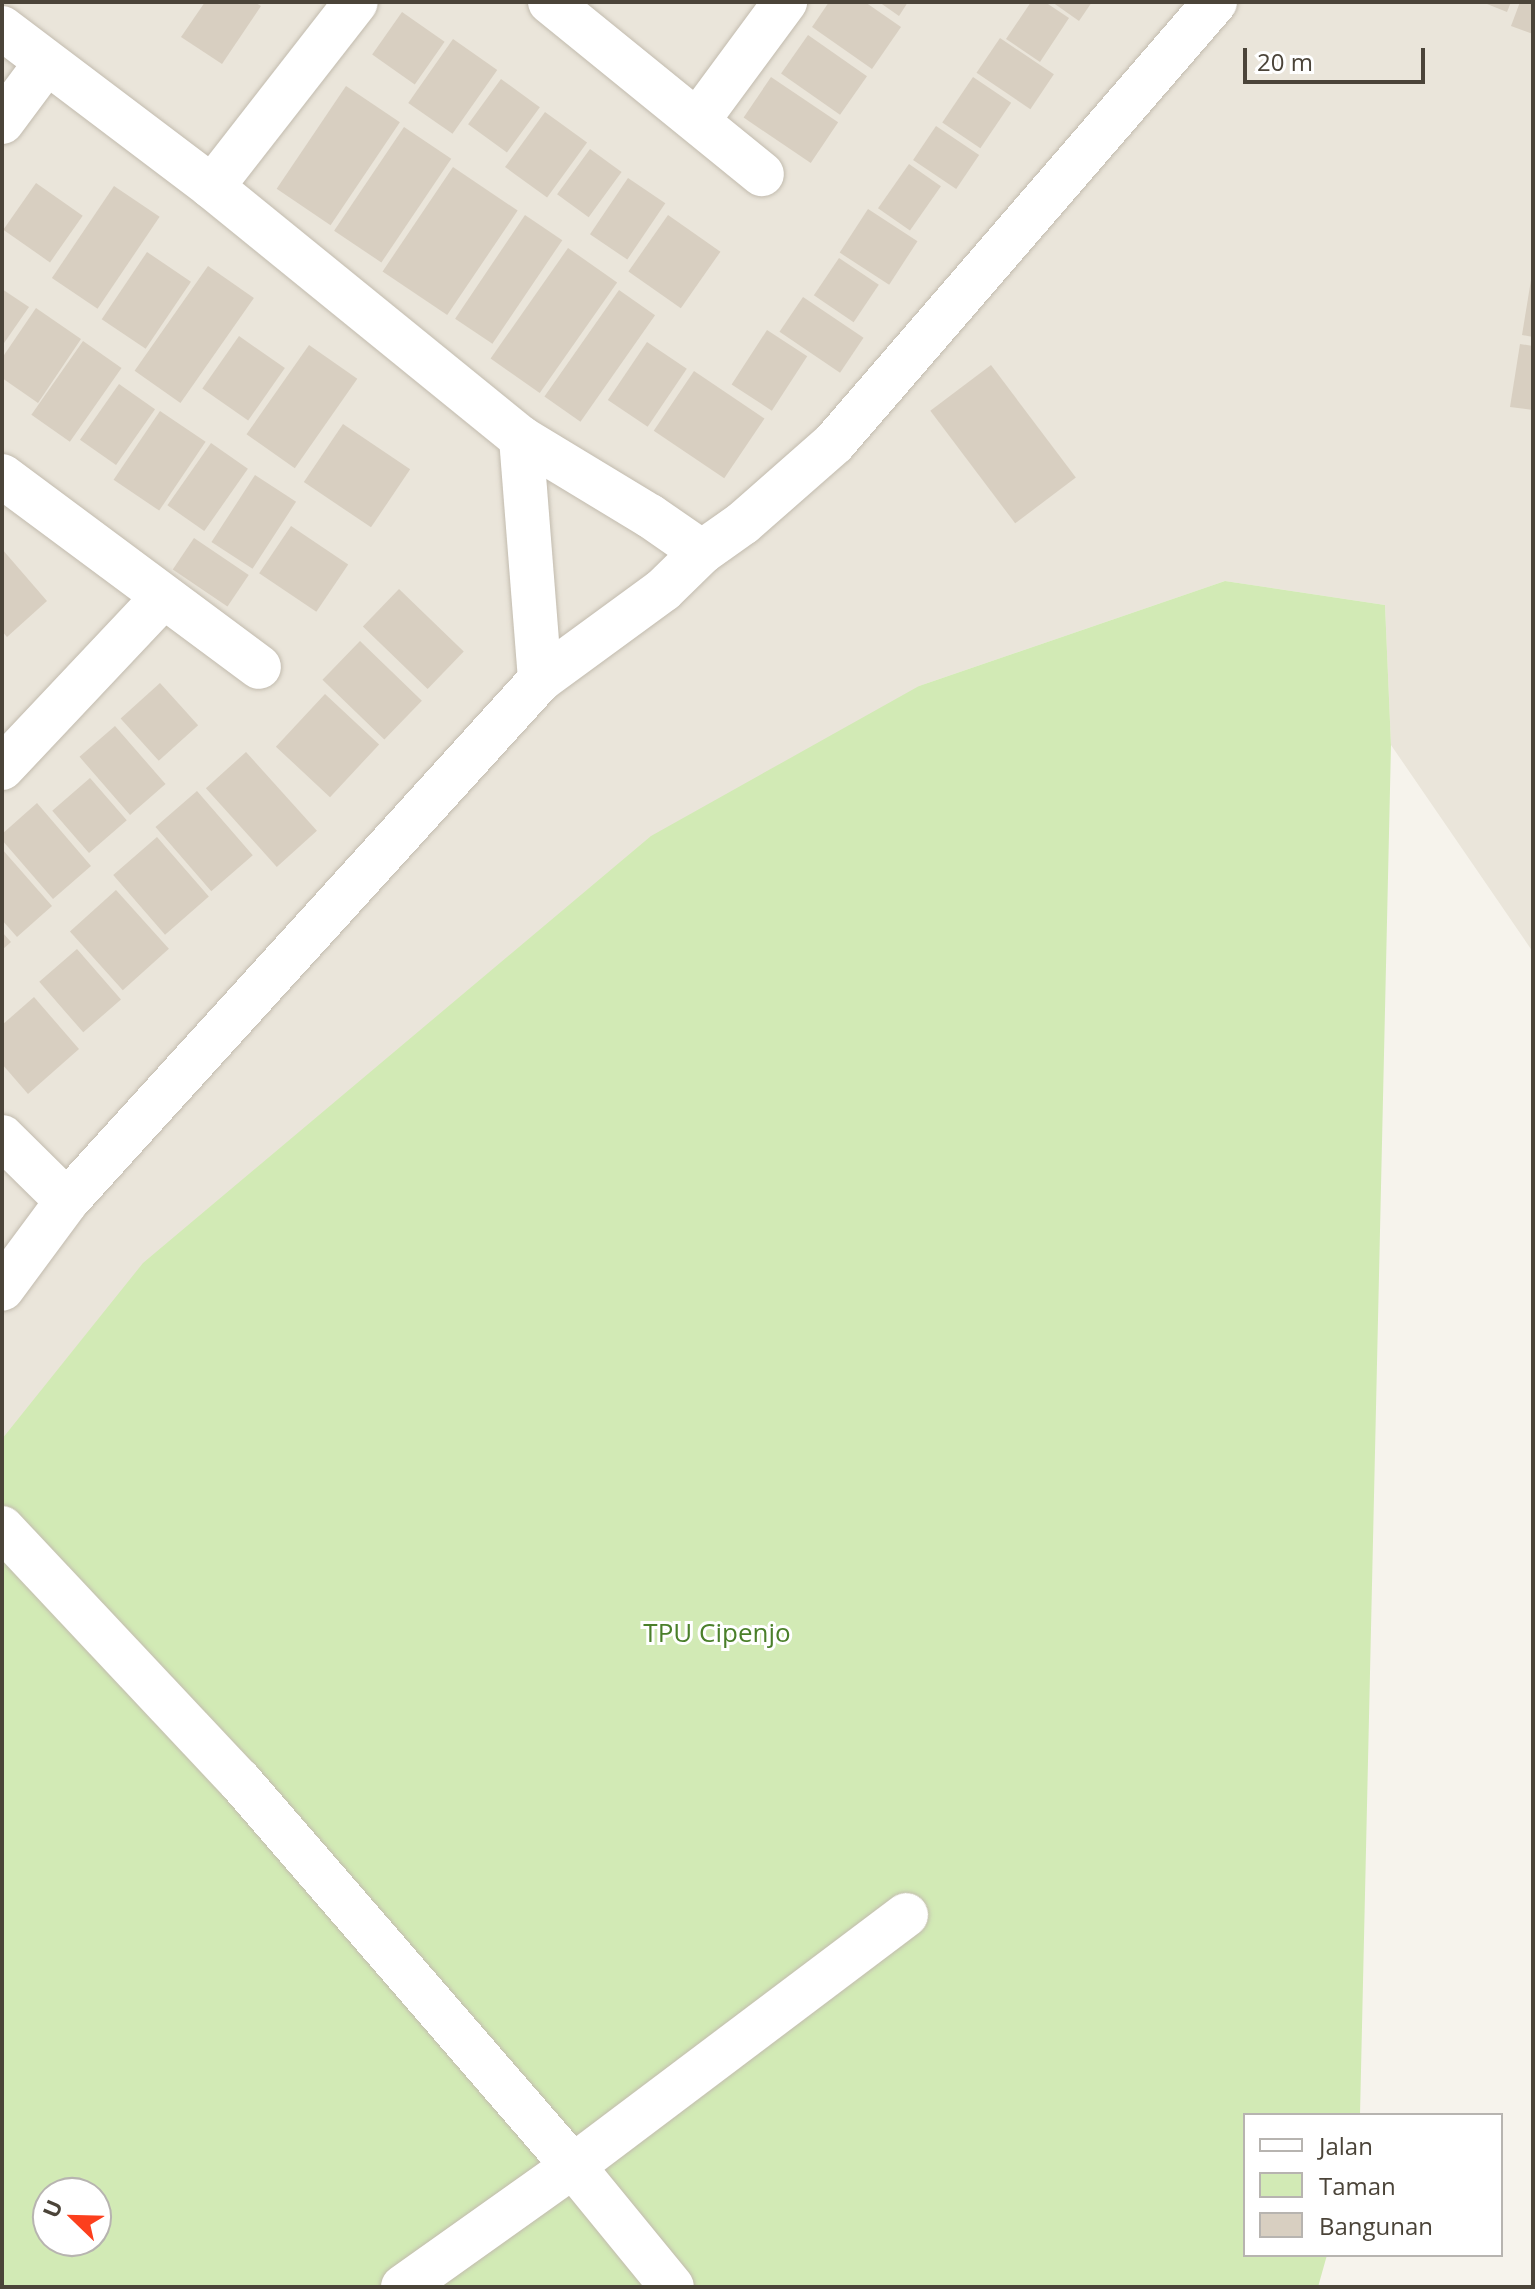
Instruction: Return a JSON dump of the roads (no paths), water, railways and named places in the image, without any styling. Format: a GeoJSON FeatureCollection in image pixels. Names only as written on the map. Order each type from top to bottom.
{"type":"FeatureCollection","features":[{"type":"Feature","properties":{"kind":"street"},"geometry":{"type":"LineString","coordinates":[[212,187],[356,2]]}},
{"type":"Feature","properties":{"kind":"street"},"geometry":{"type":"LineString","coordinates":[[550,2],[762,174]]}},
{"type":"Feature","properties":{"kind":"street"},"geometry":{"type":"LineString","coordinates":[[698,120],[785,2]]}},
{"type":"Feature","properties":{"kind":"street"},"geometry":{"type":"LineString","coordinates":[[2,1289],[67,1201],[540,680],[663,590],[702,552],[743,523],[834,443],[1215,2]]}},
{"type":"Feature","properties":{"kind":"street"},"geometry":{"type":"LineString","coordinates":[[2,28],[212,187],[521,438],[650,516],[702,552]]}},
{"type":"Feature","properties":{"kind":"street"},"geometry":{"type":"LineString","coordinates":[[2,122],[46,63]]}},
{"type":"Feature","properties":{"kind":"street"},"geometry":{"type":"LineString","coordinates":[[521,438],[540,680]]}},
{"type":"Feature","properties":{"kind":"street"},"geometry":{"type":"LineString","coordinates":[[2,476],[259,667]]}},
{"type":"Feature","properties":{"kind":"street"},"geometry":{"type":"LineString","coordinates":[[2,768],[163,597]]}},
{"type":"Feature","properties":{"kind":"street"},"geometry":{"type":"LineString","coordinates":[[2,1137],[67,1201]]}},
{"type":"Feature","properties":{"kind":"street"},"geometry":{"type":"LineString","coordinates":[[2,1528],[239,1780],[573,2166],[672,2287]]}},
{"type":"Feature","properties":{"kind":"street"},"geometry":{"type":"LineString","coordinates":[[403,2287],[573,2166],[906,1915]]}},
{"type":"Feature","properties":{"kind":"park label","name":"TPU Cipenjo"},"geometry":{"type":"Point","coordinates":[717,1633]}}]}
